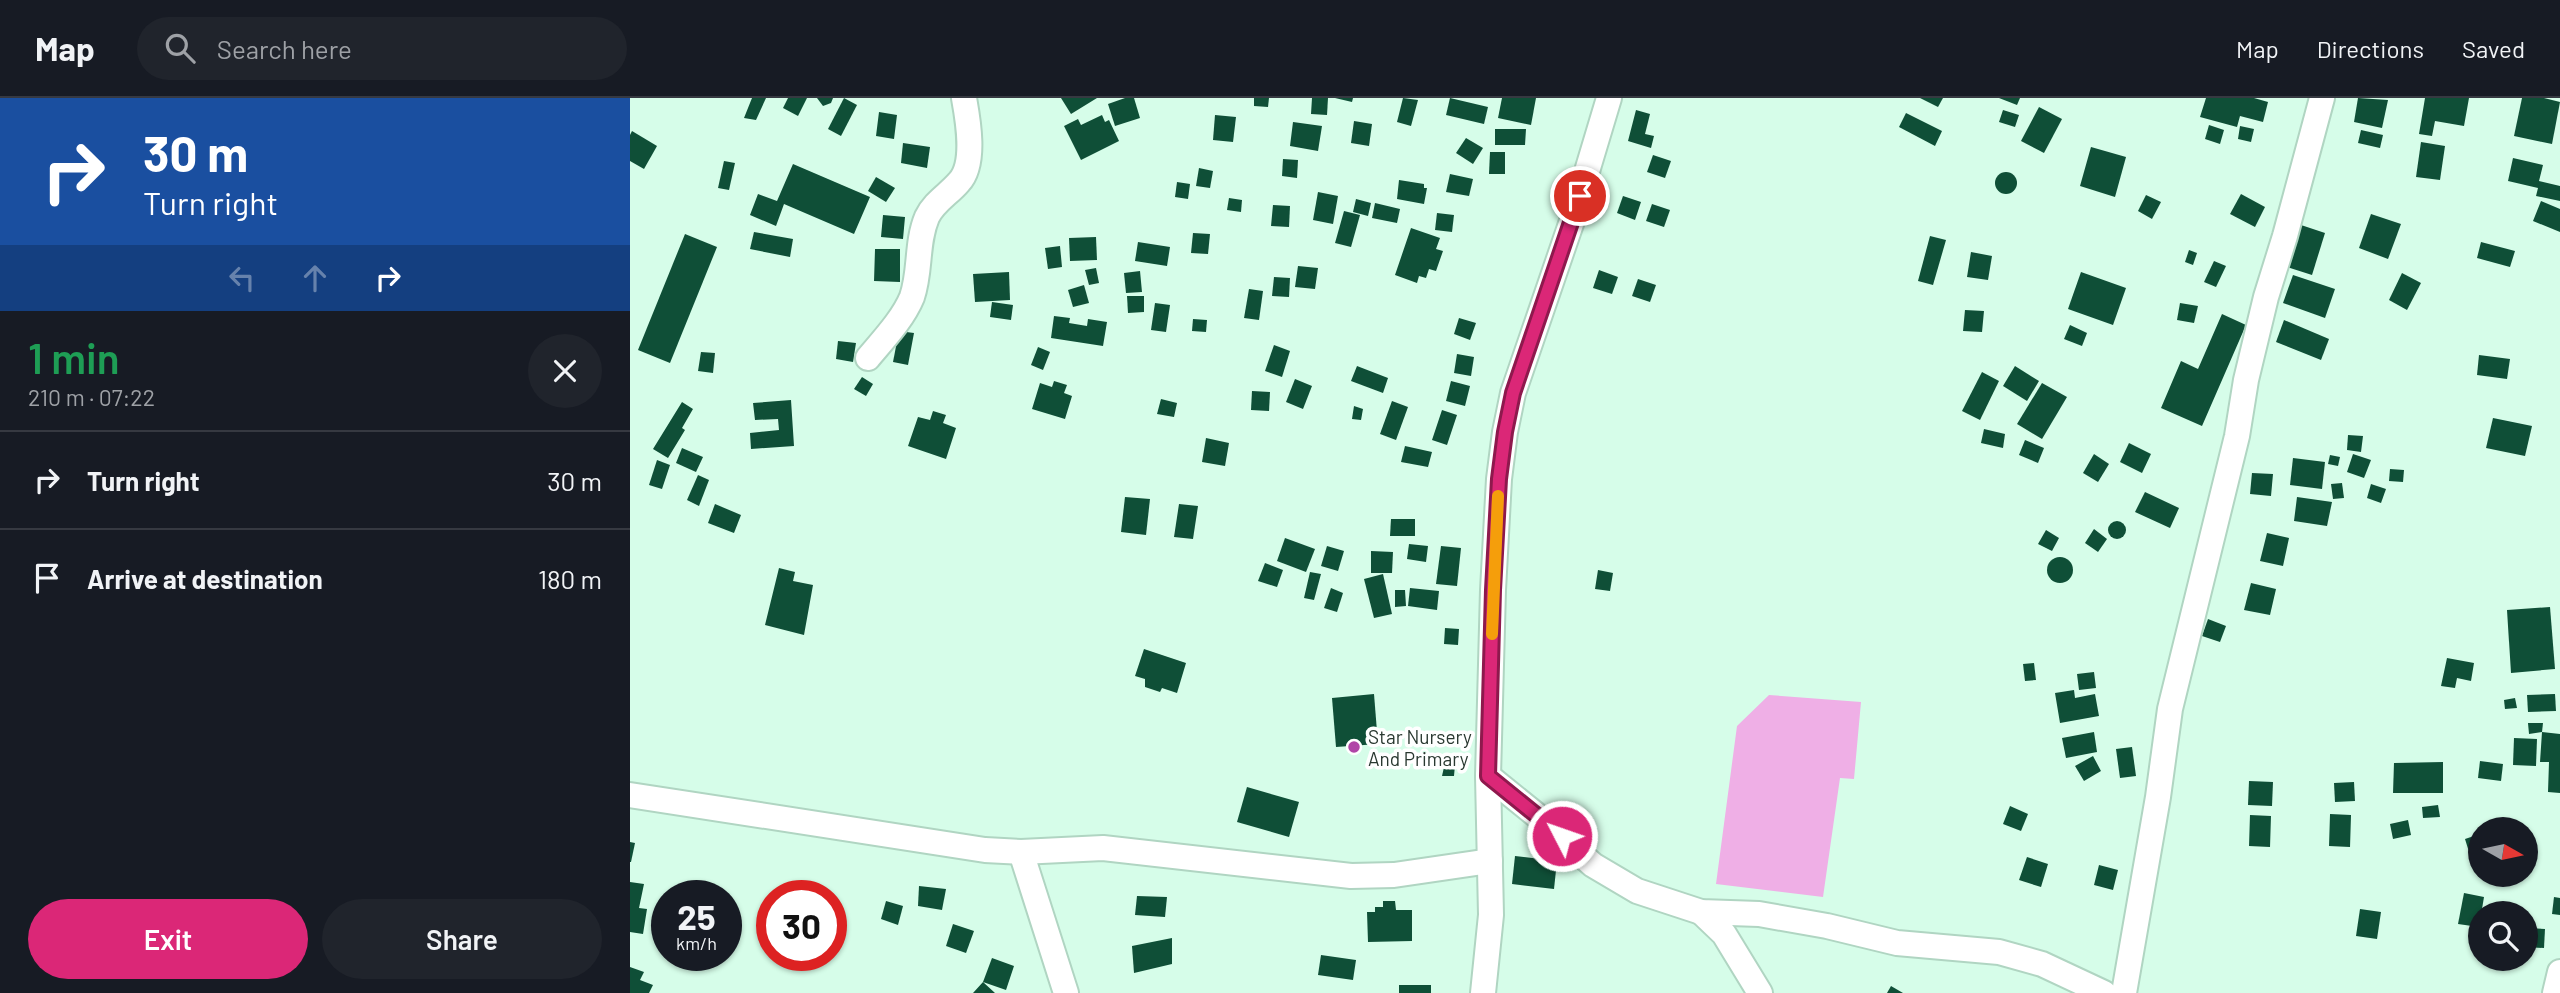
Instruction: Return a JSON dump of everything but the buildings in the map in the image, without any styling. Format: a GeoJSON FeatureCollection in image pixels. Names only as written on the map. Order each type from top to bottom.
{"type":"FeatureCollection","features":[{"type":"Feature","properties":{"kind":"street"},"geometry":{"type":"LineString","coordinates":[[868,358],[892,329],[911,298],[921,233],[928,215],[944,194],[961,181],[968,167],[968,121],[964,98]]}},
{"type":"Feature","properties":{"kind":"street"},"geometry":{"type":"LineString","coordinates":[[1483,993],[1491,915],[1488,776],[1493,590],[1499,479],[1505,432],[1513,393],[1573,218],[1609,98]]}},
{"type":"Feature","properties":{"kind":"street"},"geometry":{"type":"LineString","coordinates":[[2124,993],[2158,797],[2169,709],[2236,436],[2266,297],[2322,98]]}},
{"type":"Feature","properties":{"kind":"street"},"geometry":{"type":"LineString","coordinates":[[1488,776],[1593,865],[1637,891],[1701,912],[1759,914],[1827,926],[1897,943],[1999,952],[2042,964],[2104,993]]}},
{"type":"Feature","properties":{"kind":"street"},"geometry":{"type":"LineString","coordinates":[[630,795],[985,850],[1021,852],[1103,848],[1351,876],[1394,875],[1490,862]]}},
{"type":"Feature","properties":{"kind":"street"},"geometry":{"type":"LineString","coordinates":[[1021,852],[1066,993]]}},
{"type":"Feature","properties":{"kind":"street"},"geometry":{"type":"LineString","coordinates":[[1701,912],[1724,934],[1760,993]]}},
{"type":"Feature","properties":{"kind":"street"},"geometry":{"type":"LineString","coordinates":[[2555,993],[2560,972]]}},
{"type":"Feature","properties":{"kind":"shaded area"},"geometry":{"type":"Polygon","coordinates":[[[1769,695],[1861,702],[1854,779],[1840,778],[1823,897],[1716,884],[1737,726],[1769,695]]]}},
{"type":"Feature","properties":{"kind":"slow traffic"},"geometry":{"type":"LineString","coordinates":[[1492,634],[1498,496]]}},
{"type":"Feature","properties":{"kind":"place","name":"Star Nursery And Primary"},"geometry":{"type":"Point","coordinates":[1354,747]}},
{"type":"Feature","properties":{"kind":"route"},"geometry":{"type":"LineString","coordinates":[[1562,836],[1488,776],[1493,590],[1499,479],[1513,393],[1580,196]]}}]}
